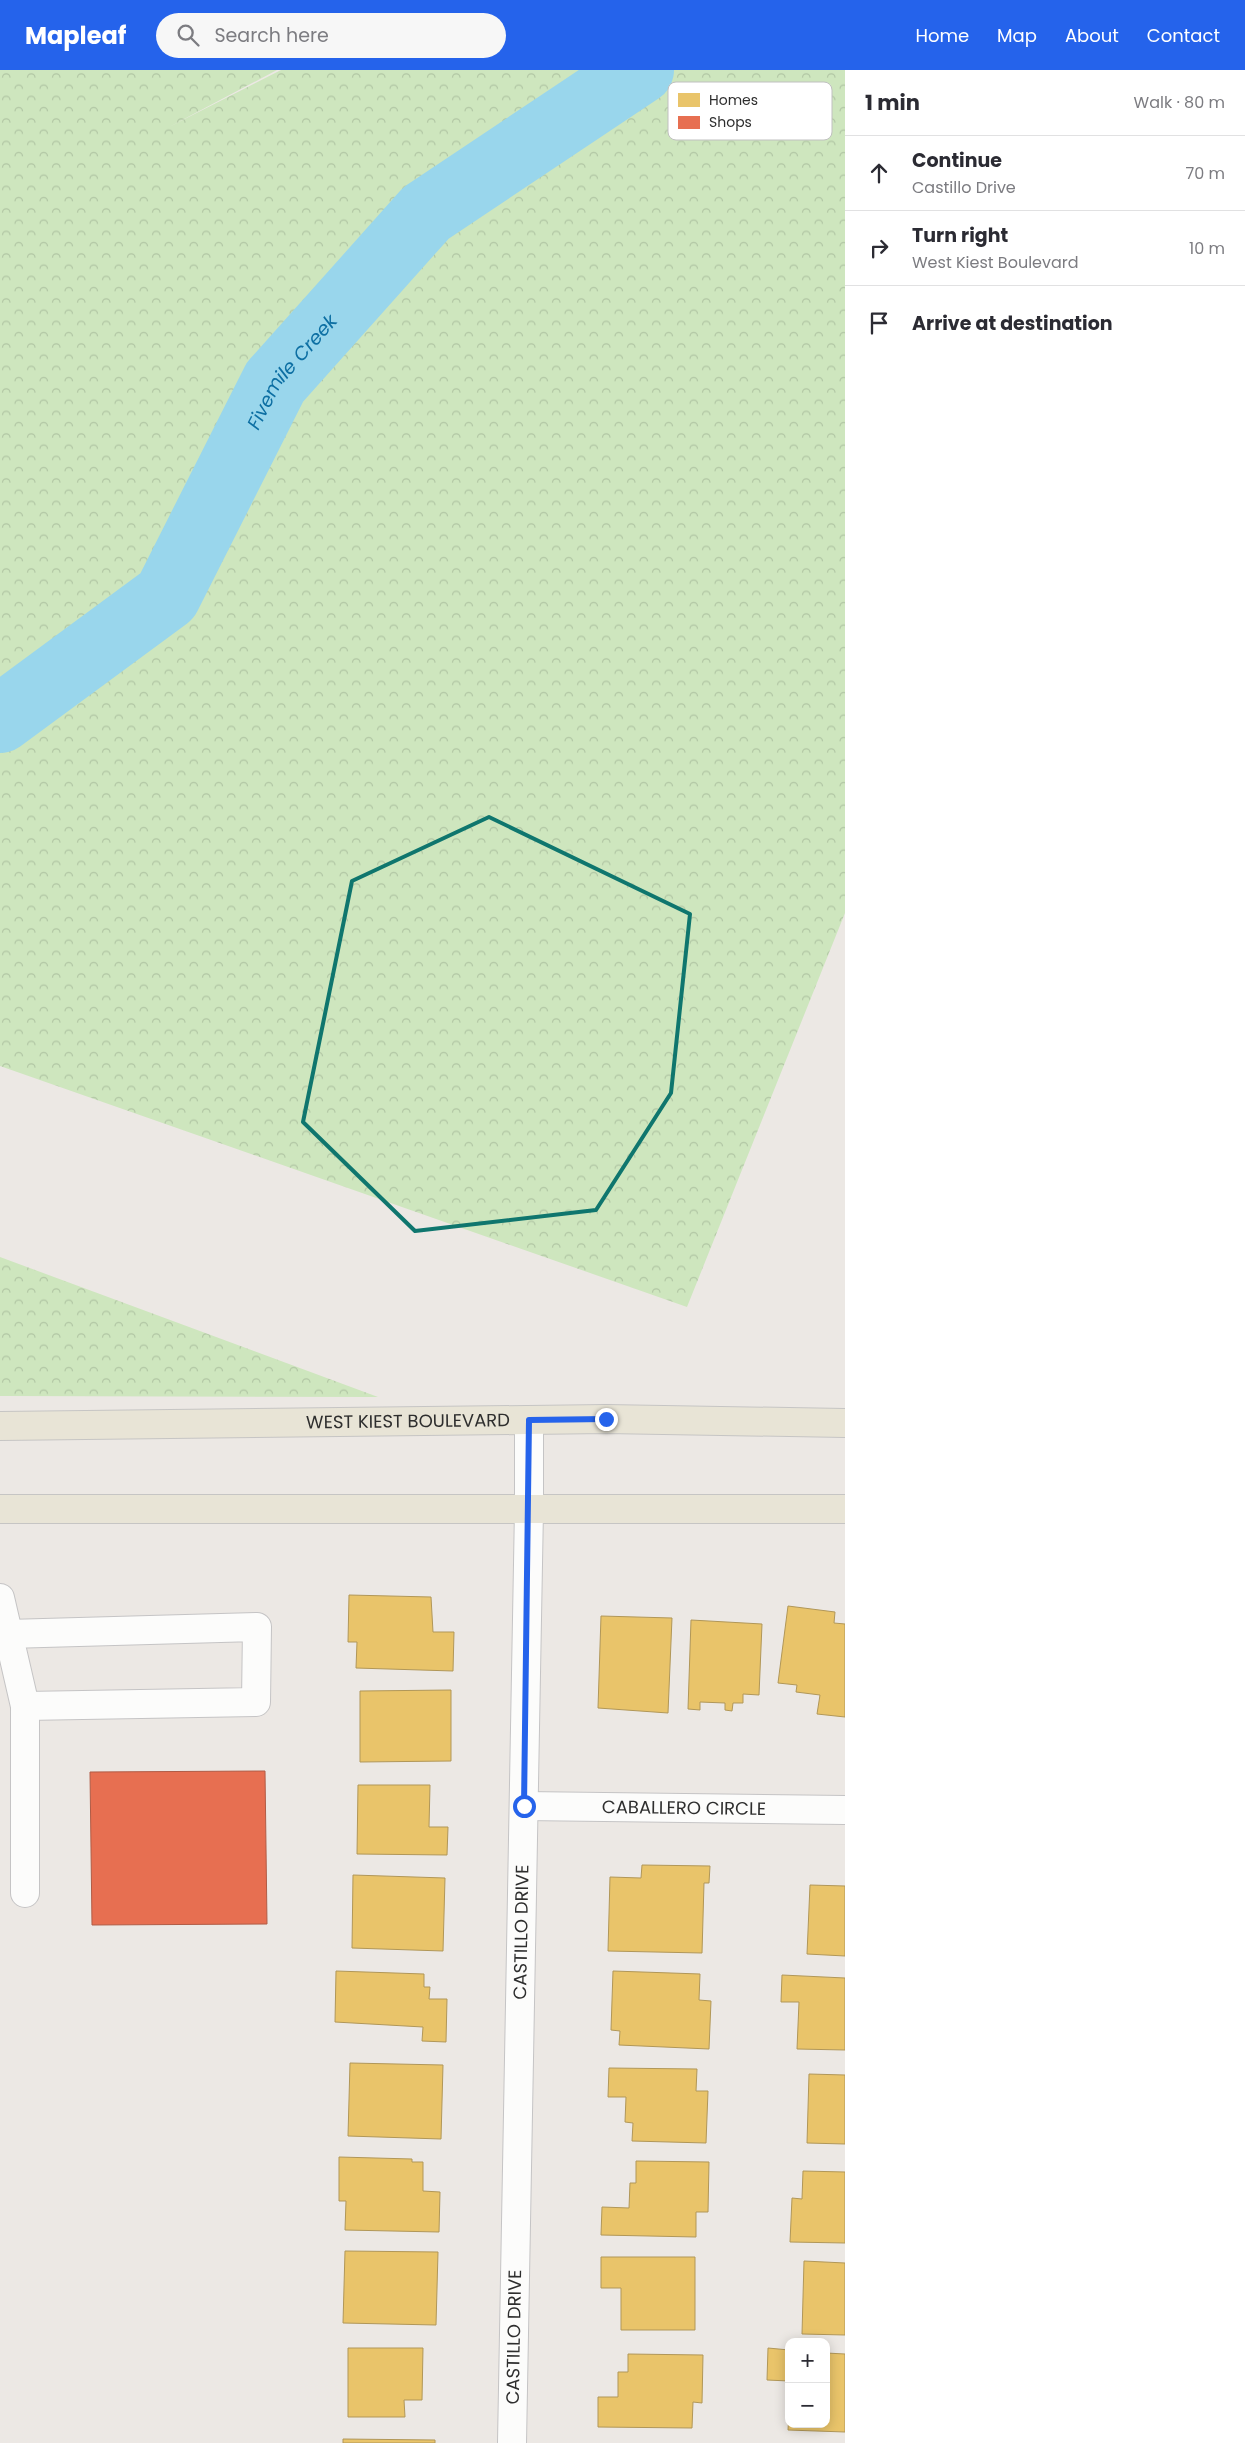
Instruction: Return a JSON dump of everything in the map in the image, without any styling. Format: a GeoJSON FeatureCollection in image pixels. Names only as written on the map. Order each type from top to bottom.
{"type":"FeatureCollection","features":[{"type":"Feature","properties":{"kind":"main road","name":"WEST KIEST BOULEVARD"},"geometry":{"type":"LineString","coordinates":[[0,1426],[529,1420],[845,1423]]}},
{"type":"Feature","properties":{"kind":"main road"},"geometry":{"type":"LineString","coordinates":[[0,1509],[845,1509]]}},
{"type":"Feature","properties":{"kind":"street","name":"CASTILLO DRIVE"},"geometry":{"type":"LineString","coordinates":[[512,2443],[529,1420]]}},
{"type":"Feature","properties":{"kind":"street"},"geometry":{"type":"LineString","coordinates":[[0,1598],[26,1706],[25,1893]]}},
{"type":"Feature","properties":{"kind":"street"},"geometry":{"type":"LineString","coordinates":[[8,1634],[257,1627],[256,1702],[26,1706]]}},
{"type":"Feature","properties":{"kind":"street","name":"CABALLERO CIRCLE"},"geometry":{"type":"LineString","coordinates":[[524,1806],[845,1810]]}},
{"type":"Feature","properties":{"kind":"highlighted area"},"geometry":{"type":"Polygon","coordinates":[[[489,817],[690,914],[671,1093],[596,1210],[415,1231],[303,1122],[352,881],[489,817]]]}},
{"type":"Feature","properties":{"kind":"green space"},"geometry":{"type":"Polygon","coordinates":[[[0,70],[277,70],[169,127],[281,70],[845,70],[845,913],[687,1307],[0,1066],[0,70]]]}},
{"type":"Feature","properties":{"kind":"green space"},"geometry":{"type":"Polygon","coordinates":[[[0,1257],[378,1397],[0,1396],[0,1257]]]}},
{"type":"Feature","properties":{"kind":"building: Homes"},"geometry":{"type":"Polygon","coordinates":[[[349,1595],[431,1597],[433,1632],[454,1632],[453,1671],[356,1668],[357,1642],[348,1642],[349,1595]]]}},
{"type":"Feature","properties":{"kind":"building: Homes"},"geometry":{"type":"Polygon","coordinates":[[[788,1606],[835,1612],[834,1623],[845,1624],[845,1717],[817,1714],[820,1695],[796,1692],[797,1685],[778,1683],[788,1606]]]}},
{"type":"Feature","properties":{"kind":"building: Homes"},"geometry":{"type":"Polygon","coordinates":[[[601,1616],[672,1618],[668,1713],[598,1708],[601,1616]]]}},
{"type":"Feature","properties":{"kind":"building: Homes"},"geometry":{"type":"Polygon","coordinates":[[[691,1620],[762,1624],[759,1695],[743,1694],[743,1703],[733,1703],[732,1711],[725,1710],[725,1703],[700,1702],[700,1710],[688,1709],[691,1620]]]}},
{"type":"Feature","properties":{"kind":"building: Homes"},"geometry":{"type":"Polygon","coordinates":[[[451,1690],[451,1761],[360,1762],[360,1691],[451,1690]]]}},
{"type":"Feature","properties":{"kind":"building: Homes"},"geometry":{"type":"Polygon","coordinates":[[[358,1785],[430,1785],[429,1827],[448,1827],[447,1855],[357,1854],[358,1785]]]}},
{"type":"Feature","properties":{"kind":"building: Homes"},"geometry":{"type":"Polygon","coordinates":[[[642,1865],[710,1866],[709,1883],[704,1883],[702,1953],[608,1951],[610,1877],[641,1878],[642,1865]]]}},
{"type":"Feature","properties":{"kind":"building: Homes"},"geometry":{"type":"Polygon","coordinates":[[[353,1875],[445,1878],[443,1951],[352,1948],[353,1875]]]}},
{"type":"Feature","properties":{"kind":"building: Homes"},"geometry":{"type":"Polygon","coordinates":[[[810,1885],[845,1886],[845,1956],[807,1954],[810,1885]]]}},
{"type":"Feature","properties":{"kind":"building: Homes"},"geometry":{"type":"Polygon","coordinates":[[[336,1971],[424,1974],[424,1987],[430,1987],[429,1999],[447,1999],[446,2042],[422,2041],[423,2027],[335,2022],[336,1971]]]}},
{"type":"Feature","properties":{"kind":"building: Homes"},"geometry":{"type":"Polygon","coordinates":[[[613,1971],[700,1974],[699,2000],[711,2001],[709,2049],[619,2045],[620,2031],[611,2030],[613,1971]]]}},
{"type":"Feature","properties":{"kind":"building: Homes"},"geometry":{"type":"Polygon","coordinates":[[[782,1975],[845,1978],[845,2050],[797,2049],[799,2002],[781,2002],[782,1975]]]}},
{"type":"Feature","properties":{"kind":"building: Homes"},"geometry":{"type":"Polygon","coordinates":[[[350,2063],[443,2065],[441,2139],[348,2136],[350,2063]]]}},
{"type":"Feature","properties":{"kind":"building: Homes"},"geometry":{"type":"Polygon","coordinates":[[[609,2068],[697,2069],[696,2091],[708,2091],[706,2143],[632,2141],[633,2123],[625,2122],[626,2097],[608,2097],[609,2068]]]}},
{"type":"Feature","properties":{"kind":"building: Homes"},"geometry":{"type":"Polygon","coordinates":[[[809,2074],[845,2075],[845,2144],[807,2143],[809,2074]]]}},
{"type":"Feature","properties":{"kind":"building: Homes"},"geometry":{"type":"Polygon","coordinates":[[[339,2157],[412,2159],[412,2162],[423,2162],[423,2191],[440,2192],[439,2232],[345,2230],[346,2201],[339,2201],[339,2157]]]}},
{"type":"Feature","properties":{"kind":"building: Homes"},"geometry":{"type":"Polygon","coordinates":[[[636,2161],[709,2162],[708,2212],[696,2212],[696,2237],[601,2235],[602,2207],[629,2208],[630,2183],[636,2183],[636,2161]]]}},
{"type":"Feature","properties":{"kind":"building: Homes"},"geometry":{"type":"Polygon","coordinates":[[[803,2171],[845,2172],[845,2243],[790,2242],[792,2198],[802,2199],[803,2171]]]}},
{"type":"Feature","properties":{"kind":"building: Homes"},"geometry":{"type":"Polygon","coordinates":[[[345,2251],[438,2252],[436,2325],[343,2323],[345,2251]]]}},
{"type":"Feature","properties":{"kind":"building: Homes"},"geometry":{"type":"Polygon","coordinates":[[[601,2257],[695,2257],[695,2330],[621,2330],[621,2288],[601,2288],[601,2257]]]}},
{"type":"Feature","properties":{"kind":"building: Homes"},"geometry":{"type":"Polygon","coordinates":[[[804,2261],[845,2263],[845,2335],[802,2334],[804,2261]]]}},
{"type":"Feature","properties":{"kind":"building: Homes"},"geometry":{"type":"Polygon","coordinates":[[[348,2348],[423,2348],[422,2400],[404,2400],[405,2417],[348,2417],[348,2348]]]}},
{"type":"Feature","properties":{"kind":"building: Homes"},"geometry":{"type":"Polygon","coordinates":[[[768,2348],[785,2350],[785,2381],[767,2380],[768,2348]]]}},
{"type":"Feature","properties":{"kind":"building: Homes"},"geometry":{"type":"Polygon","coordinates":[[[830,2353],[845,2354],[845,2432],[788,2430],[788,2428],[830,2428],[830,2353]]]}},
{"type":"Feature","properties":{"kind":"building: Homes"},"geometry":{"type":"Polygon","coordinates":[[[628,2354],[703,2355],[702,2403],[693,2402],[692,2428],[598,2427],[598,2397],[618,2397],[618,2372],[628,2372],[628,2354]]]}},
{"type":"Feature","properties":{"kind":"building: Homes"},"geometry":{"type":"Polygon","coordinates":[[[343,2439],[435,2440],[435,2443],[343,2443],[343,2439]]]}},
{"type":"Feature","properties":{"kind":"building: Shops"},"geometry":{"type":"Polygon","coordinates":[[[265,1771],[267,1924],[92,1925],[90,1772],[265,1771]]]}},
{"type":"Feature","properties":{"kind":"waterway","name":"Fivemile Creek"},"geometry":{"type":"LineString","coordinates":[[0,719],[167,596],[275,382],[426,213],[640,70]]}},
{"type":"Feature","properties":{"kind":"route"},"geometry":{"type":"LineString","coordinates":[[524,1806],[529,1420],[606,1419]]}}]}
